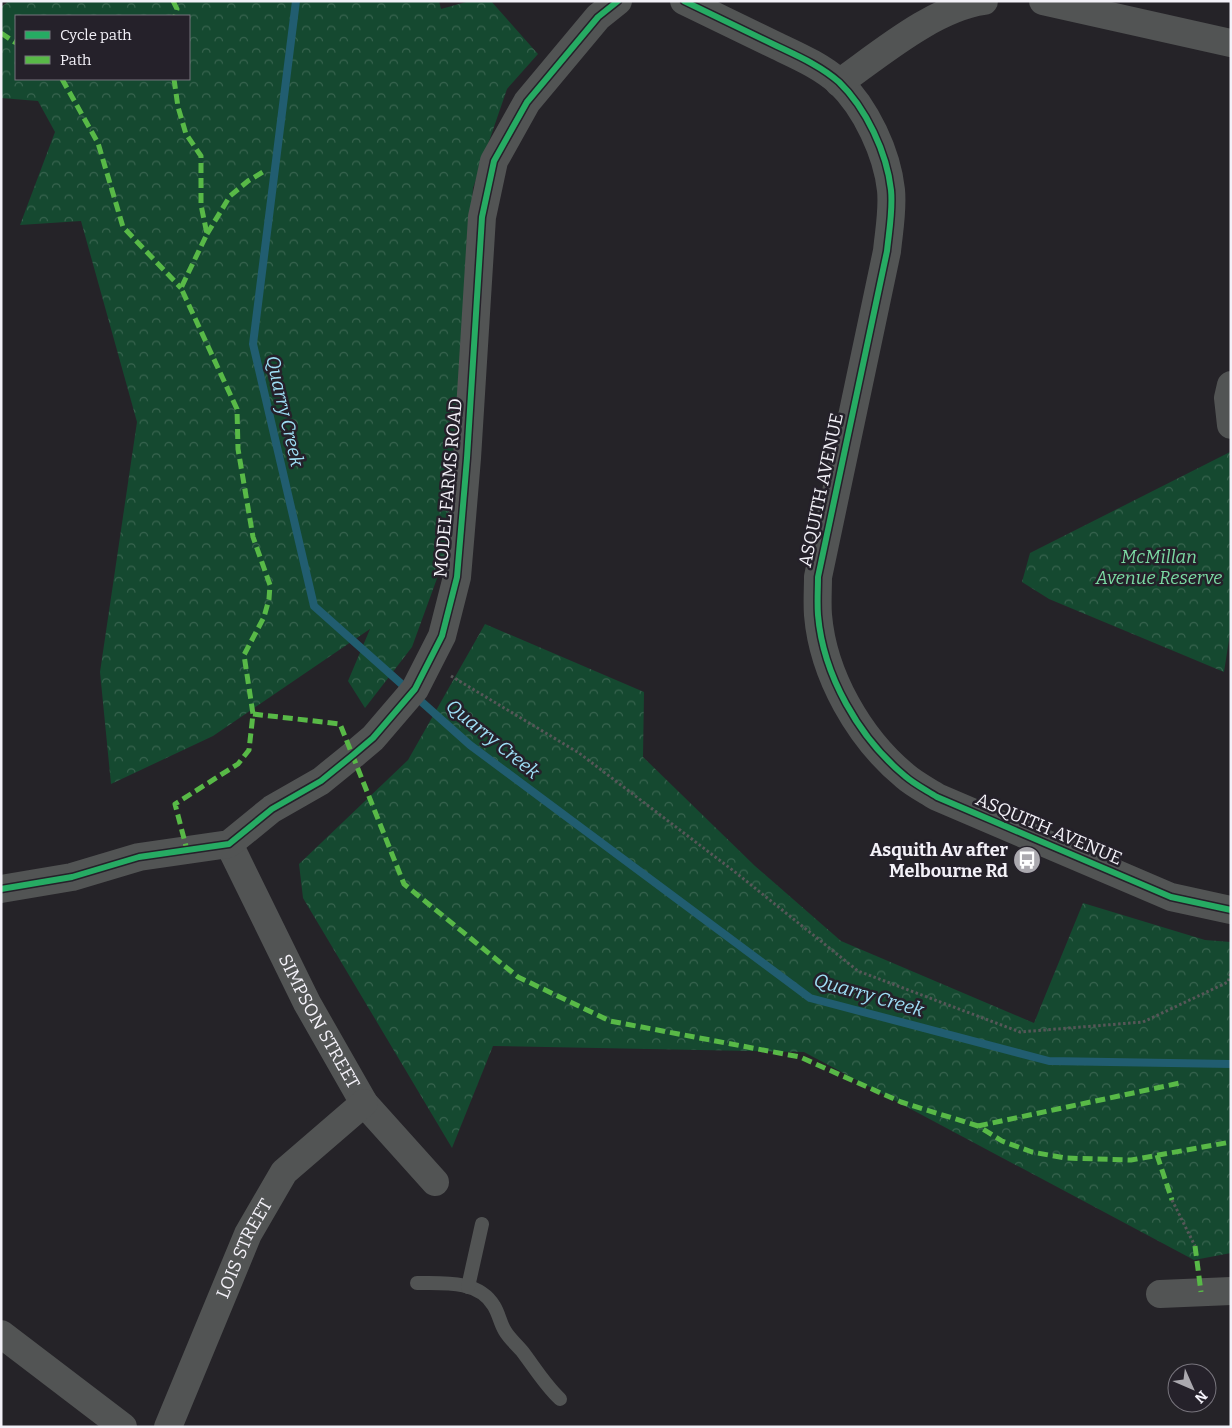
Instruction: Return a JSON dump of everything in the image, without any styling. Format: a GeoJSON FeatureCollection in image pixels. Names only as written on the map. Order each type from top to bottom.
{"type":"FeatureCollection","features":[{"type":"Feature","properties":{"kind":"street","name":"MODEL FARMS ROAD"},"geometry":{"type":"LineString","coordinates":[[229,844],[272,809],[321,781],[373,738],[415,689],[442,636],[457,577],[467,458],[482,217],[494,161],[527,102],[598,16],[618,1]]}},
{"type":"Feature","properties":{"kind":"street","name":"ASQUITH AVENUE"},"geometry":{"type":"LineString","coordinates":[[684,1],[810,62],[839,83],[877,137],[888,171],[891,210],[887,250],[818,576],[818,616],[826,653],[838,689],[858,724],[878,751],[906,777],[937,797],[1171,897],[1231,910]]}},
{"type":"Feature","properties":{"kind":"street"},"geometry":{"type":"LineString","coordinates":[[839,83],[933,20],[959,8],[984,1]]}},
{"type":"Feature","properties":{"kind":"street"},"geometry":{"type":"LineString","coordinates":[[1043,1],[1231,43]]}},
{"type":"Feature","properties":{"kind":"street"},"geometry":{"type":"LineString","coordinates":[[1231,385],[1228,398],[1231,424]]}},
{"type":"Feature","properties":{"kind":"street"},"geometry":{"type":"LineString","coordinates":[[1,889],[72,877],[139,856],[229,844]]}},
{"type":"Feature","properties":{"kind":"street","name":"SIMPSON STREET"},"geometry":{"type":"LineString","coordinates":[[229,844],[307,1003],[364,1103],[435,1182]]}},
{"type":"Feature","properties":{"kind":"street","name":"LOIS STREET"},"geometry":{"type":"LineString","coordinates":[[168,1427],[248,1234],[272,1191],[284,1172],[364,1103]]}},
{"type":"Feature","properties":{"kind":"street"},"geometry":{"type":"LineString","coordinates":[[1160,1294],[1231,1291]]}},
{"type":"Feature","properties":{"kind":"street"},"geometry":{"type":"LineString","coordinates":[[1,1334],[123,1427]]}},
{"type":"Feature","properties":{"kind":"lane"},"geometry":{"type":"LineString","coordinates":[[468,1288],[482,1224]]}},
{"type":"Feature","properties":{"kind":"lane"},"geometry":{"type":"LineString","coordinates":[[417,1283],[450,1283],[477,1290],[490,1300],[495,1307],[500,1324],[506,1334],[521,1350],[548,1388],[560,1399]]}},
{"type":"Feature","properties":{"kind":"path"},"geometry":{"type":"LineString","coordinates":[[428,662],[579,753],[735,872],[858,970],[1020,1032],[1143,1022],[1228,982],[1231,972]]}},
{"type":"Feature","properties":{"kind":"path"},"geometry":{"type":"LineString","coordinates":[[1172,1200],[1196,1246]]}},
{"type":"Feature","properties":{"kind":"green space"},"geometry":{"type":"Polygon","coordinates":[[[9,1],[439,1],[441,9],[470,1],[491,1],[538,54],[507,89],[473,188],[447,551],[412,647],[365,708],[348,681],[370,629],[213,736],[111,784],[100,672],[137,422],[81,221],[20,225],[55,132],[38,101],[1,98],[1,7],[9,1]]]}},
{"type":"Feature","properties":{"kind":"green space","name":"McMillan Avenue Reserve"},"geometry":{"type":"Polygon","coordinates":[[[1230,452],[1231,627],[1224,672],[1049,599],[1022,582],[1030,553],[1230,452]]]}},
{"type":"Feature","properties":{"kind":"green space"},"geometry":{"type":"Polygon","coordinates":[[[485,624],[644,692],[643,757],[755,866],[841,941],[1034,1023],[1083,903],[1205,940],[1231,942],[1231,1253],[1194,1260],[804,1052],[493,1046],[452,1148],[303,898],[299,864],[408,760],[485,624]]]}},
{"type":"Feature","properties":{"kind":"waterway","name":"Quarry Creek"},"geometry":{"type":"LineString","coordinates":[[296,1],[253,344],[314,606],[470,745],[810,998],[1049,1061],[1231,1064]]}},
{"type":"Feature","properties":{"kind":"marked path"},"geometry":{"type":"LineString","coordinates":[[173,1],[177,9],[175,15]]}},
{"type":"Feature","properties":{"kind":"marked path"},"geometry":{"type":"LineString","coordinates":[[1,33],[15,42]]}},
{"type":"Feature","properties":{"kind":"marked path"},"geometry":{"type":"LineString","coordinates":[[63,80],[98,143],[123,227],[181,288]]}},
{"type":"Feature","properties":{"kind":"marked path"},"geometry":{"type":"LineString","coordinates":[[174,80],[178,107],[186,134],[201,156],[201,205],[207,234],[181,288],[237,409],[238,449],[253,537],[270,585],[269,599],[264,617],[244,655],[253,714],[249,750],[238,764],[175,804],[187,850]]}},
{"type":"Feature","properties":{"kind":"marked path"},"geometry":{"type":"LineString","coordinates":[[207,234],[230,196],[248,181],[266,170]]}},
{"type":"Feature","properties":{"kind":"marked path"},"geometry":{"type":"LineString","coordinates":[[253,714],[340,724],[404,884],[518,977],[610,1021],[800,1057],[901,1102],[978,1126],[1002,1141],[1032,1152],[1065,1158],[1131,1160],[1231,1142]]}},
{"type":"Feature","properties":{"kind":"marked path"},"geometry":{"type":"LineString","coordinates":[[978,1126],[1180,1083]]}},
{"type":"Feature","properties":{"kind":"marked path"},"geometry":{"type":"LineString","coordinates":[[1157,1155],[1172,1200]]}},
{"type":"Feature","properties":{"kind":"marked path"},"geometry":{"type":"LineString","coordinates":[[1195,1246],[1201,1292]]}},
{"type":"Feature","properties":{"kind":"cycle path"},"geometry":{"type":"LineString","coordinates":[[1,889],[72,877],[139,857],[229,844],[272,809],[321,781],[353,755],[373,738],[415,689],[442,636],[457,577],[467,458],[482,217],[494,161],[527,102],[598,17],[618,1]]}},
{"type":"Feature","properties":{"kind":"cycle path"},"geometry":{"type":"LineString","coordinates":[[684,1],[809,62],[839,82],[858,105],[874,132],[889,176],[891,220],[887,251],[818,577],[818,610],[821,638],[827,660],[846,704],[888,761],[909,779],[937,797],[1171,897],[1231,910]]}},
{"type":"Feature","properties":{"kind":"place","name":"Asquith Av after Melbourne Rd"},"geometry":{"type":"Point","coordinates":[1027,860]}}]}
